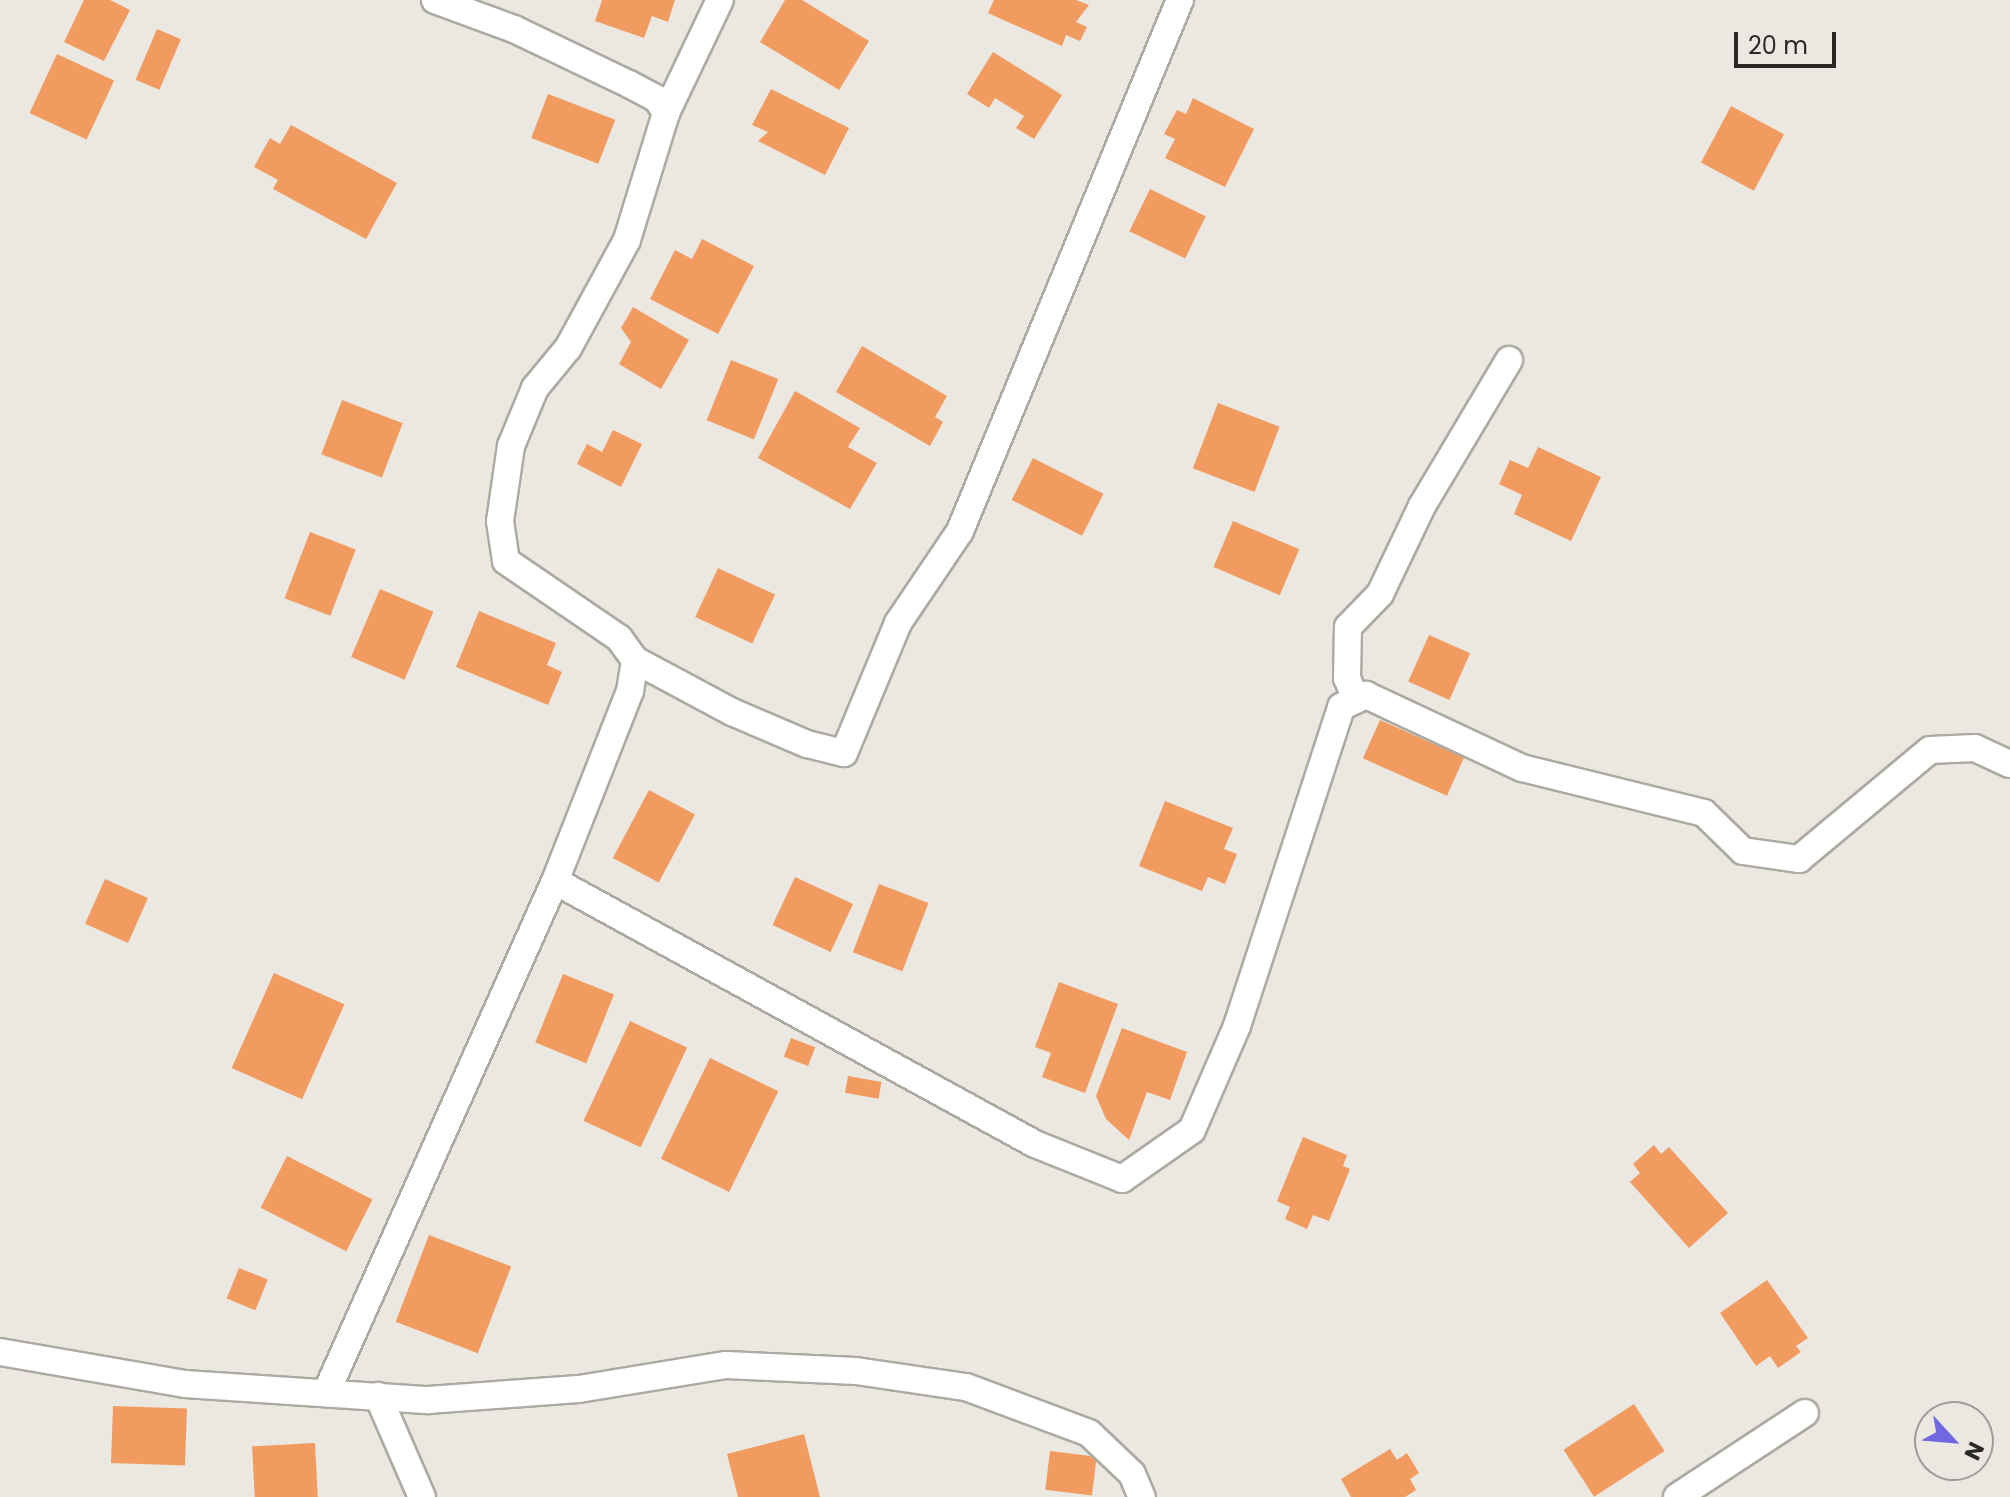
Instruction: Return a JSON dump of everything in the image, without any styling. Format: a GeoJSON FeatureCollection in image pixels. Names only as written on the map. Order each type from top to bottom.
{"type":"FeatureCollection","features":[{"type":"Feature","properties":{"kind":"street"},"geometry":{"type":"LineString","coordinates":[[435,0],[514,29],[629,84],[657,99],[666,113]]}},
{"type":"Feature","properties":{"kind":"street"},"geometry":{"type":"LineString","coordinates":[[720,0],[666,113],[627,240],[568,348],[535,388],[511,446],[500,521],[506,561],[619,638],[635,660],[732,712],[807,744],[844,753],[898,623],[960,531],[1180,0]]}},
{"type":"Feature","properties":{"kind":"street"},"geometry":{"type":"LineString","coordinates":[[1356,700],[1347,678],[1348,627],[1380,594],[1422,506],[1509,360]]}},
{"type":"Feature","properties":{"kind":"street"},"geometry":{"type":"LineString","coordinates":[[326,1393],[555,881],[630,691],[635,660]]}},
{"type":"Feature","properties":{"kind":"street"},"geometry":{"type":"LineString","coordinates":[[555,881],[1035,1144],[1122,1179],[1192,1130],[1237,1026],[1341,707],[1366,695],[1522,768],[1704,813],[1743,851],[1799,859],[1930,750],[1975,748],[2010,764]]}},
{"type":"Feature","properties":{"kind":"street"},"geometry":{"type":"LineString","coordinates":[[0,1352],[185,1384],[428,1400],[579,1389],[726,1365],[856,1371],[966,1387],[1077,1427],[1132,1474],[1142,1497]]}},
{"type":"Feature","properties":{"kind":"street"},"geometry":{"type":"LineString","coordinates":[[378,1396],[422,1497]]}},
{"type":"Feature","properties":{"kind":"street"},"geometry":{"type":"LineString","coordinates":[[1677,1497],[1805,1413]]}},
{"type":"Feature","properties":{"kind":"building"},"geometry":{"type":"Polygon","coordinates":[[[84,0],[110,0],[130,10],[104,61],[64,42],[84,0]]]}},
{"type":"Feature","properties":{"kind":"building"},"geometry":{"type":"Polygon","coordinates":[[[602,0],[675,0],[668,22],[652,16],[644,38],[595,21],[602,0]]]}},
{"type":"Feature","properties":{"kind":"building"},"geometry":{"type":"Polygon","coordinates":[[[785,0],[802,0],[869,41],[839,90],[760,42],[785,0]]]}},
{"type":"Feature","properties":{"kind":"building"},"geometry":{"type":"Polygon","coordinates":[[[994,0],[1076,0],[1089,5],[1076,22],[1087,27],[1080,41],[1066,35],[1062,46],[988,13],[994,0]]]}},
{"type":"Feature","properties":{"kind":"building"},"geometry":{"type":"Polygon","coordinates":[[[157,29],[181,39],[159,90],[136,80],[157,29]]]}},
{"type":"Feature","properties":{"kind":"building"},"geometry":{"type":"Polygon","coordinates":[[[993,52],[1062,95],[1034,139],[1016,128],[1024,116],[995,98],[989,108],[967,94],[993,52]]]}},
{"type":"Feature","properties":{"kind":"building"},"geometry":{"type":"Polygon","coordinates":[[[57,54],[114,81],[87,140],[30,113],[57,54]]]}},
{"type":"Feature","properties":{"kind":"building"},"geometry":{"type":"Polygon","coordinates":[[[771,89],[849,128],[825,175],[758,141],[768,132],[752,125],[771,89]]]}},
{"type":"Feature","properties":{"kind":"building"},"geometry":{"type":"Polygon","coordinates":[[[548,94],[615,120],[598,164],[531,138],[548,94]]]}},
{"type":"Feature","properties":{"kind":"building"},"geometry":{"type":"Polygon","coordinates":[[[1193,98],[1254,129],[1225,187],[1165,158],[1175,139],[1164,134],[1177,110],[1186,114],[1193,98]]]}},
{"type":"Feature","properties":{"kind":"building"},"geometry":{"type":"Polygon","coordinates":[[[1731,106],[1784,134],[1754,191],[1701,163],[1731,106]]]}},
{"type":"Feature","properties":{"kind":"building"},"geometry":{"type":"Polygon","coordinates":[[[291,125],[397,183],[366,239],[273,189],[278,180],[254,167],[270,138],[280,144],[291,125]]]}},
{"type":"Feature","properties":{"kind":"building"},"geometry":{"type":"Polygon","coordinates":[[[1150,189],[1206,216],[1185,258],[1129,231],[1150,189]]]}},
{"type":"Feature","properties":{"kind":"building"},"geometry":{"type":"Polygon","coordinates":[[[702,239],[754,266],[718,334],[650,299],[675,250],[692,259],[702,239]]]}},
{"type":"Feature","properties":{"kind":"building"},"geometry":{"type":"Polygon","coordinates":[[[633,307],[689,340],[661,389],[619,364],[631,342],[621,328],[633,307]]]}},
{"type":"Feature","properties":{"kind":"building"},"geometry":{"type":"Polygon","coordinates":[[[862,346],[947,396],[935,417],[943,422],[930,446],[836,392],[862,346]]]}},
{"type":"Feature","properties":{"kind":"building"},"geometry":{"type":"Polygon","coordinates":[[[731,360],[778,379],[754,439],[707,420],[731,360]]]}},
{"type":"Feature","properties":{"kind":"building"},"geometry":{"type":"Polygon","coordinates":[[[795,391],[860,428],[848,447],[877,463],[850,509],[758,458],[795,391]]]}},
{"type":"Feature","properties":{"kind":"building"},"geometry":{"type":"Polygon","coordinates":[[[342,400],[403,423],[382,477],[321,454],[342,400]]]}},
{"type":"Feature","properties":{"kind":"building"},"geometry":{"type":"Polygon","coordinates":[[[1218,403],[1280,427],[1255,492],[1193,468],[1218,403]]]}},
{"type":"Feature","properties":{"kind":"building"},"geometry":{"type":"Polygon","coordinates":[[[613,430],[642,444],[621,487],[577,464],[587,444],[602,452],[613,430]]]}},
{"type":"Feature","properties":{"kind":"building"},"geometry":{"type":"Polygon","coordinates":[[[1538,447],[1601,477],[1571,541],[1514,514],[1522,495],[1499,484],[1510,460],[1528,468],[1538,447]]]}},
{"type":"Feature","properties":{"kind":"building"},"geometry":{"type":"Polygon","coordinates":[[[1033,458],[1103,494],[1082,536],[1012,500],[1033,458]]]}},
{"type":"Feature","properties":{"kind":"building"},"geometry":{"type":"Polygon","coordinates":[[[1233,521],[1299,549],[1280,595],[1213,567],[1233,521]]]}},
{"type":"Feature","properties":{"kind":"building"},"geometry":{"type":"Polygon","coordinates":[[[310,532],[356,550],[330,616],[285,598],[310,532]]]}},
{"type":"Feature","properties":{"kind":"building"},"geometry":{"type":"Polygon","coordinates":[[[718,568],[775,595],[752,644],[695,617],[718,568]]]}},
{"type":"Feature","properties":{"kind":"building"},"geometry":{"type":"Polygon","coordinates":[[[380,589],[433,612],[404,680],[351,657],[380,589]]]}},
{"type":"Feature","properties":{"kind":"building"},"geometry":{"type":"Polygon","coordinates":[[[479,611],[556,643],[547,665],[562,672],[548,705],[456,667],[479,611]]]}},
{"type":"Feature","properties":{"kind":"building"},"geometry":{"type":"Polygon","coordinates":[[[1429,635],[1470,653],[1449,700],[1408,682],[1429,635]]]}},
{"type":"Feature","properties":{"kind":"building"},"geometry":{"type":"Polygon","coordinates":[[[1380,720],[1464,757],[1447,796],[1363,758],[1380,720]]]}},
{"type":"Feature","properties":{"kind":"building"},"geometry":{"type":"Polygon","coordinates":[[[649,790],[695,814],[659,882],[613,858],[649,790]]]}},
{"type":"Feature","properties":{"kind":"building"},"geometry":{"type":"Polygon","coordinates":[[[1165,801],[1233,828],[1224,849],[1237,854],[1225,884],[1208,877],[1202,891],[1139,866],[1165,801]]]}},
{"type":"Feature","properties":{"kind":"building"},"geometry":{"type":"Polygon","coordinates":[[[795,877],[853,904],[831,952],[773,925],[795,877]]]}},
{"type":"Feature","properties":{"kind":"building"},"geometry":{"type":"Polygon","coordinates":[[[105,879],[148,898],[128,943],[85,924],[105,879]]]}},
{"type":"Feature","properties":{"kind":"building"},"geometry":{"type":"Polygon","coordinates":[[[879,884],[928,903],[902,971],[853,952],[879,884]]]}},
{"type":"Feature","properties":{"kind":"building"},"geometry":{"type":"Polygon","coordinates":[[[274,973],[344,1004],[302,1099],[232,1068],[274,973]]]}},
{"type":"Feature","properties":{"kind":"building"},"geometry":{"type":"Polygon","coordinates":[[[563,974],[614,995],[586,1063],[535,1043],[563,974]]]}},
{"type":"Feature","properties":{"kind":"building"},"geometry":{"type":"Polygon","coordinates":[[[1059,982],[1118,1004],[1085,1093],[1042,1077],[1051,1053],[1035,1047],[1059,982]]]}},
{"type":"Feature","properties":{"kind":"building"},"geometry":{"type":"Polygon","coordinates":[[[630,1021],[687,1048],[641,1147],[584,1121],[630,1021]]]}},
{"type":"Feature","properties":{"kind":"building"},"geometry":{"type":"Polygon","coordinates":[[[1122,1028],[1187,1052],[1170,1100],[1147,1092],[1129,1140],[1106,1119],[1096,1096],[1122,1028]]]}},
{"type":"Feature","properties":{"kind":"building"},"geometry":{"type":"Polygon","coordinates":[[[791,1038],[815,1047],[808,1066],[784,1057],[791,1038]]]}},
{"type":"Feature","properties":{"kind":"building"},"geometry":{"type":"Polygon","coordinates":[[[710,1058],[778,1091],[729,1192],[661,1159],[710,1058]]]}},
{"type":"Feature","properties":{"kind":"building"},"geometry":{"type":"Polygon","coordinates":[[[848,1076],[881,1082],[879,1099],[845,1093],[848,1076]]]}},
{"type":"Feature","properties":{"kind":"building"},"geometry":{"type":"Polygon","coordinates":[[[1303,1137],[1347,1155],[1343,1166],[1350,1169],[1329,1221],[1313,1215],[1307,1229],[1285,1219],[1290,1207],[1277,1201],[1303,1137]]]}},
{"type":"Feature","properties":{"kind":"building"},"geometry":{"type":"Polygon","coordinates":[[[1654,1145],[1661,1154],[1669,1147],[1728,1213],[1689,1248],[1630,1182],[1640,1173],[1633,1164],[1654,1145]]]}},
{"type":"Feature","properties":{"kind":"building"},"geometry":{"type":"Polygon","coordinates":[[[287,1156],[373,1200],[346,1251],[261,1208],[287,1156]]]}},
{"type":"Feature","properties":{"kind":"building"},"geometry":{"type":"Polygon","coordinates":[[[429,1235],[511,1267],[478,1353],[396,1322],[429,1235]]]}},
{"type":"Feature","properties":{"kind":"building"},"geometry":{"type":"Polygon","coordinates":[[[239,1268],[268,1280],[255,1310],[227,1299],[239,1268]]]}},
{"type":"Feature","properties":{"kind":"building"},"geometry":{"type":"Polygon","coordinates":[[[1767,1280],[1808,1338],[1796,1346],[1801,1352],[1778,1368],[1770,1356],[1756,1366],[1720,1313],[1767,1280]]]}},
{"type":"Feature","properties":{"kind":"building"},"geometry":{"type":"Polygon","coordinates":[[[1634,1404],[1664,1451],[1594,1497],[1564,1450],[1634,1404]]]}},
{"type":"Feature","properties":{"kind":"building"},"geometry":{"type":"Polygon","coordinates":[[[113,1406],[187,1409],[185,1466],[111,1463],[113,1406]]]}},
{"type":"Feature","properties":{"kind":"building"},"geometry":{"type":"Polygon","coordinates":[[[804,1434],[820,1497],[738,1497],[727,1454],[804,1434]]]}},
{"type":"Feature","properties":{"kind":"building"},"geometry":{"type":"Polygon","coordinates":[[[315,1443],[318,1497],[255,1497],[252,1446],[315,1443]]]}},
{"type":"Feature","properties":{"kind":"building"},"geometry":{"type":"Polygon","coordinates":[[[1390,1449],[1397,1460],[1407,1453],[1419,1473],[1410,1479],[1416,1490],[1405,1497],[1351,1497],[1341,1479],[1390,1449]]]}},
{"type":"Feature","properties":{"kind":"building"},"geometry":{"type":"Polygon","coordinates":[[[1050,1451],[1097,1457],[1092,1495],[1045,1490],[1050,1451]]]}}]}
